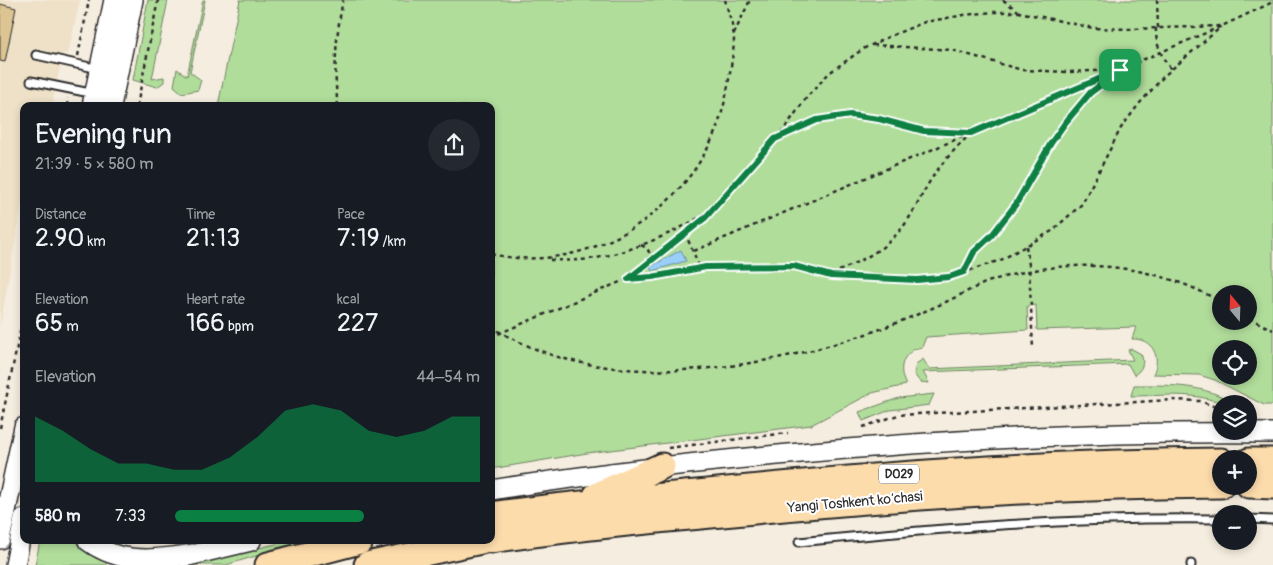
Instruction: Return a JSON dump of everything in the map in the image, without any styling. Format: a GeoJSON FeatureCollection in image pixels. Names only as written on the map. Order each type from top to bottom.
{"type":"FeatureCollection","features":[{"type":"Feature","properties":{"kind":"highway","name":"Yangi Toshkent ko‘chasi"},"geometry":{"type":"LineString","coordinates":[[495,514],[578,504],[924,472],[1058,465],[1212,461]]}},
{"type":"Feature","properties":{"kind":"highway"},"geometry":{"type":"LineString","coordinates":[[1257,461],[1273,462]]}},
{"type":"Feature","properties":{"kind":"highway"},"geometry":{"type":"LineString","coordinates":[[578,504],[662,466]]}},
{"type":"Feature","properties":{"kind":"highway","name":"Yangi Toshkent ko‘chasi"},"geometry":{"type":"LineString","coordinates":[[495,539],[584,527],[900,497],[1086,487],[1212,485]]}},
{"type":"Feature","properties":{"kind":"highway"},"geometry":{"type":"LineString","coordinates":[[1257,485],[1273,486]]}},
{"type":"Feature","properties":{"kind":"highway"},"geometry":{"type":"LineString","coordinates":[[268,565],[348,544]]}},
{"type":"Feature","properties":{"kind":"highway"},"geometry":{"type":"LineString","coordinates":[[367,565],[467,544]]}},
{"type":"Feature","properties":{"kind":"main road"},"geometry":{"type":"LineString","coordinates":[[103,90],[114,0]]}},
{"type":"Feature","properties":{"kind":"main road"},"geometry":{"type":"LineString","coordinates":[[103,90],[133,0]]}},
{"type":"Feature","properties":{"kind":"main road"},"geometry":{"type":"LineString","coordinates":[[495,489],[606,472],[835,449],[991,438],[1168,432],[1273,433]]}},
{"type":"Feature","properties":{"kind":"main road"},"geometry":{"type":"LineString","coordinates":[[0,539],[20,446]]}},
{"type":"Feature","properties":{"kind":"main road"},"geometry":{"type":"LineString","coordinates":[[15,565],[20,539]]}},
{"type":"Feature","properties":{"kind":"main road"},"geometry":{"type":"LineString","coordinates":[[93,544],[102,550],[124,558],[166,558],[194,554]]}},
{"type":"Feature","properties":{"kind":"main road"},"geometry":{"type":"LineString","coordinates":[[149,565],[238,544]]}},
{"type":"Feature","properties":{"kind":"lane"},"geometry":{"type":"LineString","coordinates":[[36,55],[103,90]]}},
{"type":"Feature","properties":{"kind":"lane"},"geometry":{"type":"LineString","coordinates":[[31,81],[103,90]]}},
{"type":"Feature","properties":{"kind":"lane"},"geometry":{"type":"LineString","coordinates":[[799,542],[919,530],[1038,522],[1212,518]]}},
{"type":"Feature","properties":{"kind":"lane"},"geometry":{"type":"LineString","coordinates":[[1257,519],[1273,520]]}},
{"type":"Feature","properties":{"kind":"path"},"geometry":{"type":"LineString","coordinates":[[138,102],[158,0]]}},
{"type":"Feature","properties":{"kind":"path"},"geometry":{"type":"LineString","coordinates":[[338,102],[336,47],[343,0]]}},
{"type":"Feature","properties":{"kind":"path"},"geometry":{"type":"LineString","coordinates":[[725,0],[734,36]]}},
{"type":"Feature","properties":{"kind":"path"},"geometry":{"type":"LineString","coordinates":[[544,260],[598,246],[629,231],[666,204],[702,158],[713,136],[727,91],[734,36],[750,0]]}},
{"type":"Feature","properties":{"kind":"path"},"geometry":{"type":"LineString","coordinates":[[1003,0],[1019,12]]}},
{"type":"Feature","properties":{"kind":"path"},"geometry":{"type":"LineString","coordinates":[[1158,0],[1155,35],[1161,52],[1172,70]]}},
{"type":"Feature","properties":{"kind":"path"},"geometry":{"type":"LineString","coordinates":[[694,251],[1120,70],[1273,2]]}},
{"type":"Feature","properties":{"kind":"path"},"geometry":{"type":"LineString","coordinates":[[495,336],[628,279],[710,212],[775,139],[806,97],[830,73],[871,45],[925,22],[964,15],[1019,12],[1093,28],[1222,26]]}},
{"type":"Feature","properties":{"kind":"path"},"geometry":{"type":"LineString","coordinates":[[628,279],[652,277],[700,268],[794,266],[831,276],[917,280],[949,277],[1001,260],[1052,231],[1082,204],[1121,128],[1139,104],[1172,70],[1222,26]]}},
{"type":"Feature","properties":{"kind":"path"},"geometry":{"type":"LineString","coordinates":[[871,45],[952,50],[1022,70],[1075,72],[1120,70]]}},
{"type":"Feature","properties":{"kind":"path"},"geometry":{"type":"LineString","coordinates":[[964,272],[974,252],[992,235],[1016,204],[1051,143],[1065,123],[1090,93],[1120,70]]}},
{"type":"Feature","properties":{"kind":"path"},"geometry":{"type":"LineString","coordinates":[[775,139],[817,120],[850,115],[879,119],[924,131],[971,133]]}},
{"type":"Feature","properties":{"kind":"path"},"geometry":{"type":"LineString","coordinates":[[831,276],[854,262],[877,252],[894,238],[908,222],[928,185],[949,155],[971,133]]}},
{"type":"Feature","properties":{"kind":"path"},"geometry":{"type":"LineString","coordinates":[[495,255],[509,258],[544,260],[579,260],[603,256],[640,245],[679,230],[710,212]]}},
{"type":"Feature","properties":{"kind":"path"},"geometry":{"type":"LineString","coordinates":[[685,233],[700,268]]}},
{"type":"Feature","properties":{"kind":"path"},"geometry":{"type":"LineString","coordinates":[[640,245],[649,250],[651,256],[648,263]]}},
{"type":"Feature","properties":{"kind":"path"},"geometry":{"type":"LineString","coordinates":[[1026,246],[1033,349]]}},
{"type":"Feature","properties":{"kind":"path"},"geometry":{"type":"LineString","coordinates":[[495,329],[568,360],[609,367],[667,370],[726,366],[800,354],[865,334],[937,306],[984,284],[1029,272],[1072,265],[1111,266],[1136,270],[1178,282],[1212,298]]}},
{"type":"Feature","properties":{"kind":"path"},"geometry":{"type":"LineString","coordinates":[[1258,322],[1273,330]]}},
{"type":"Feature","properties":{"kind":"path"},"geometry":{"type":"LineString","coordinates":[[0,428],[20,332]]}},
{"type":"Feature","properties":{"kind":"path"},"geometry":{"type":"LineString","coordinates":[[862,427],[904,414],[1172,400],[1200,401],[1212,406]]}},
{"type":"Feature","properties":{"kind":"shaded area"},"geometry":{"type":"Polygon","coordinates":[[[0,0],[80,0],[68,54],[63,53],[53,100],[55,101],[20,102],[20,214],[0,327],[0,0]]]}},
{"type":"Feature","properties":{"kind":"green space"},"geometry":{"type":"Polygon","coordinates":[[[148,0],[168,0],[152,79],[164,77],[164,82],[157,87],[133,80],[148,0]]]}},
{"type":"Feature","properties":{"kind":"green space"},"geometry":{"type":"Polygon","coordinates":[[[203,0],[205,0],[190,72],[201,80],[198,90],[182,93],[174,86],[177,69],[187,76],[203,0]]]}},
{"type":"Feature","properties":{"kind":"green space"},"geometry":{"type":"Polygon","coordinates":[[[240,0],[1273,0],[1273,405],[1264,405],[1257,401],[1257,395],[1244,395],[1225,385],[1257,385],[1257,340],[1212,340],[1212,379],[1199,375],[1153,374],[1156,368],[1156,355],[1150,345],[1132,339],[1136,327],[1037,330],[1036,305],[1027,306],[1028,330],[926,337],[922,347],[910,352],[903,362],[902,373],[906,385],[872,393],[811,425],[587,453],[495,468],[495,102],[219,102],[240,0]]]}},
{"type":"Feature","properties":{"kind":"green space"},"geometry":{"type":"Polygon","coordinates":[[[1132,349],[1141,354],[1143,360],[1141,369],[1134,375],[1128,364],[923,372],[929,383],[920,382],[914,374],[916,364],[923,359],[929,369],[1133,360],[1128,350],[1132,349]]]}},
{"type":"Feature","properties":{"kind":"green space"},"geometry":{"type":"Polygon","coordinates":[[[1134,385],[1187,387],[1218,395],[1212,395],[1212,400],[1184,395],[1131,396],[1134,385]]]}},
{"type":"Feature","properties":{"kind":"green space"},"geometry":{"type":"Polygon","coordinates":[[[934,394],[929,405],[890,410],[863,421],[859,412],[899,398],[934,394]]]}},
{"type":"Feature","properties":{"kind":"green space"},"geometry":{"type":"Polygon","coordinates":[[[39,544],[78,544],[90,553],[109,561],[105,565],[35,565],[39,544]]]}},
{"type":"Feature","properties":{"kind":"green space"},"geometry":{"type":"Polygon","coordinates":[[[276,544],[296,544],[226,565],[189,565],[276,544]]]}},
{"type":"Feature","properties":{"kind":"water"},"geometry":{"type":"Polygon","coordinates":[[[681,250],[686,261],[652,271],[650,267],[681,250]]]}},
{"type":"Feature","properties":{"kind":"building"},"geometry":{"type":"Polygon","coordinates":[[[0,4],[16,8],[5,62],[0,61],[0,4]]]}},
{"type":"Feature","properties":{"kind":"route"},"geometry":{"type":"LineString","coordinates":[[1120,70],[1090,93],[1065,123],[1051,143],[1016,204],[992,235],[974,252],[964,272],[949,277],[917,280],[831,276],[794,266],[706,267],[652,277],[628,279],[705,218],[775,139],[784,134],[817,120],[850,115],[879,119],[924,131],[971,133],[1120,70]]}}]}
